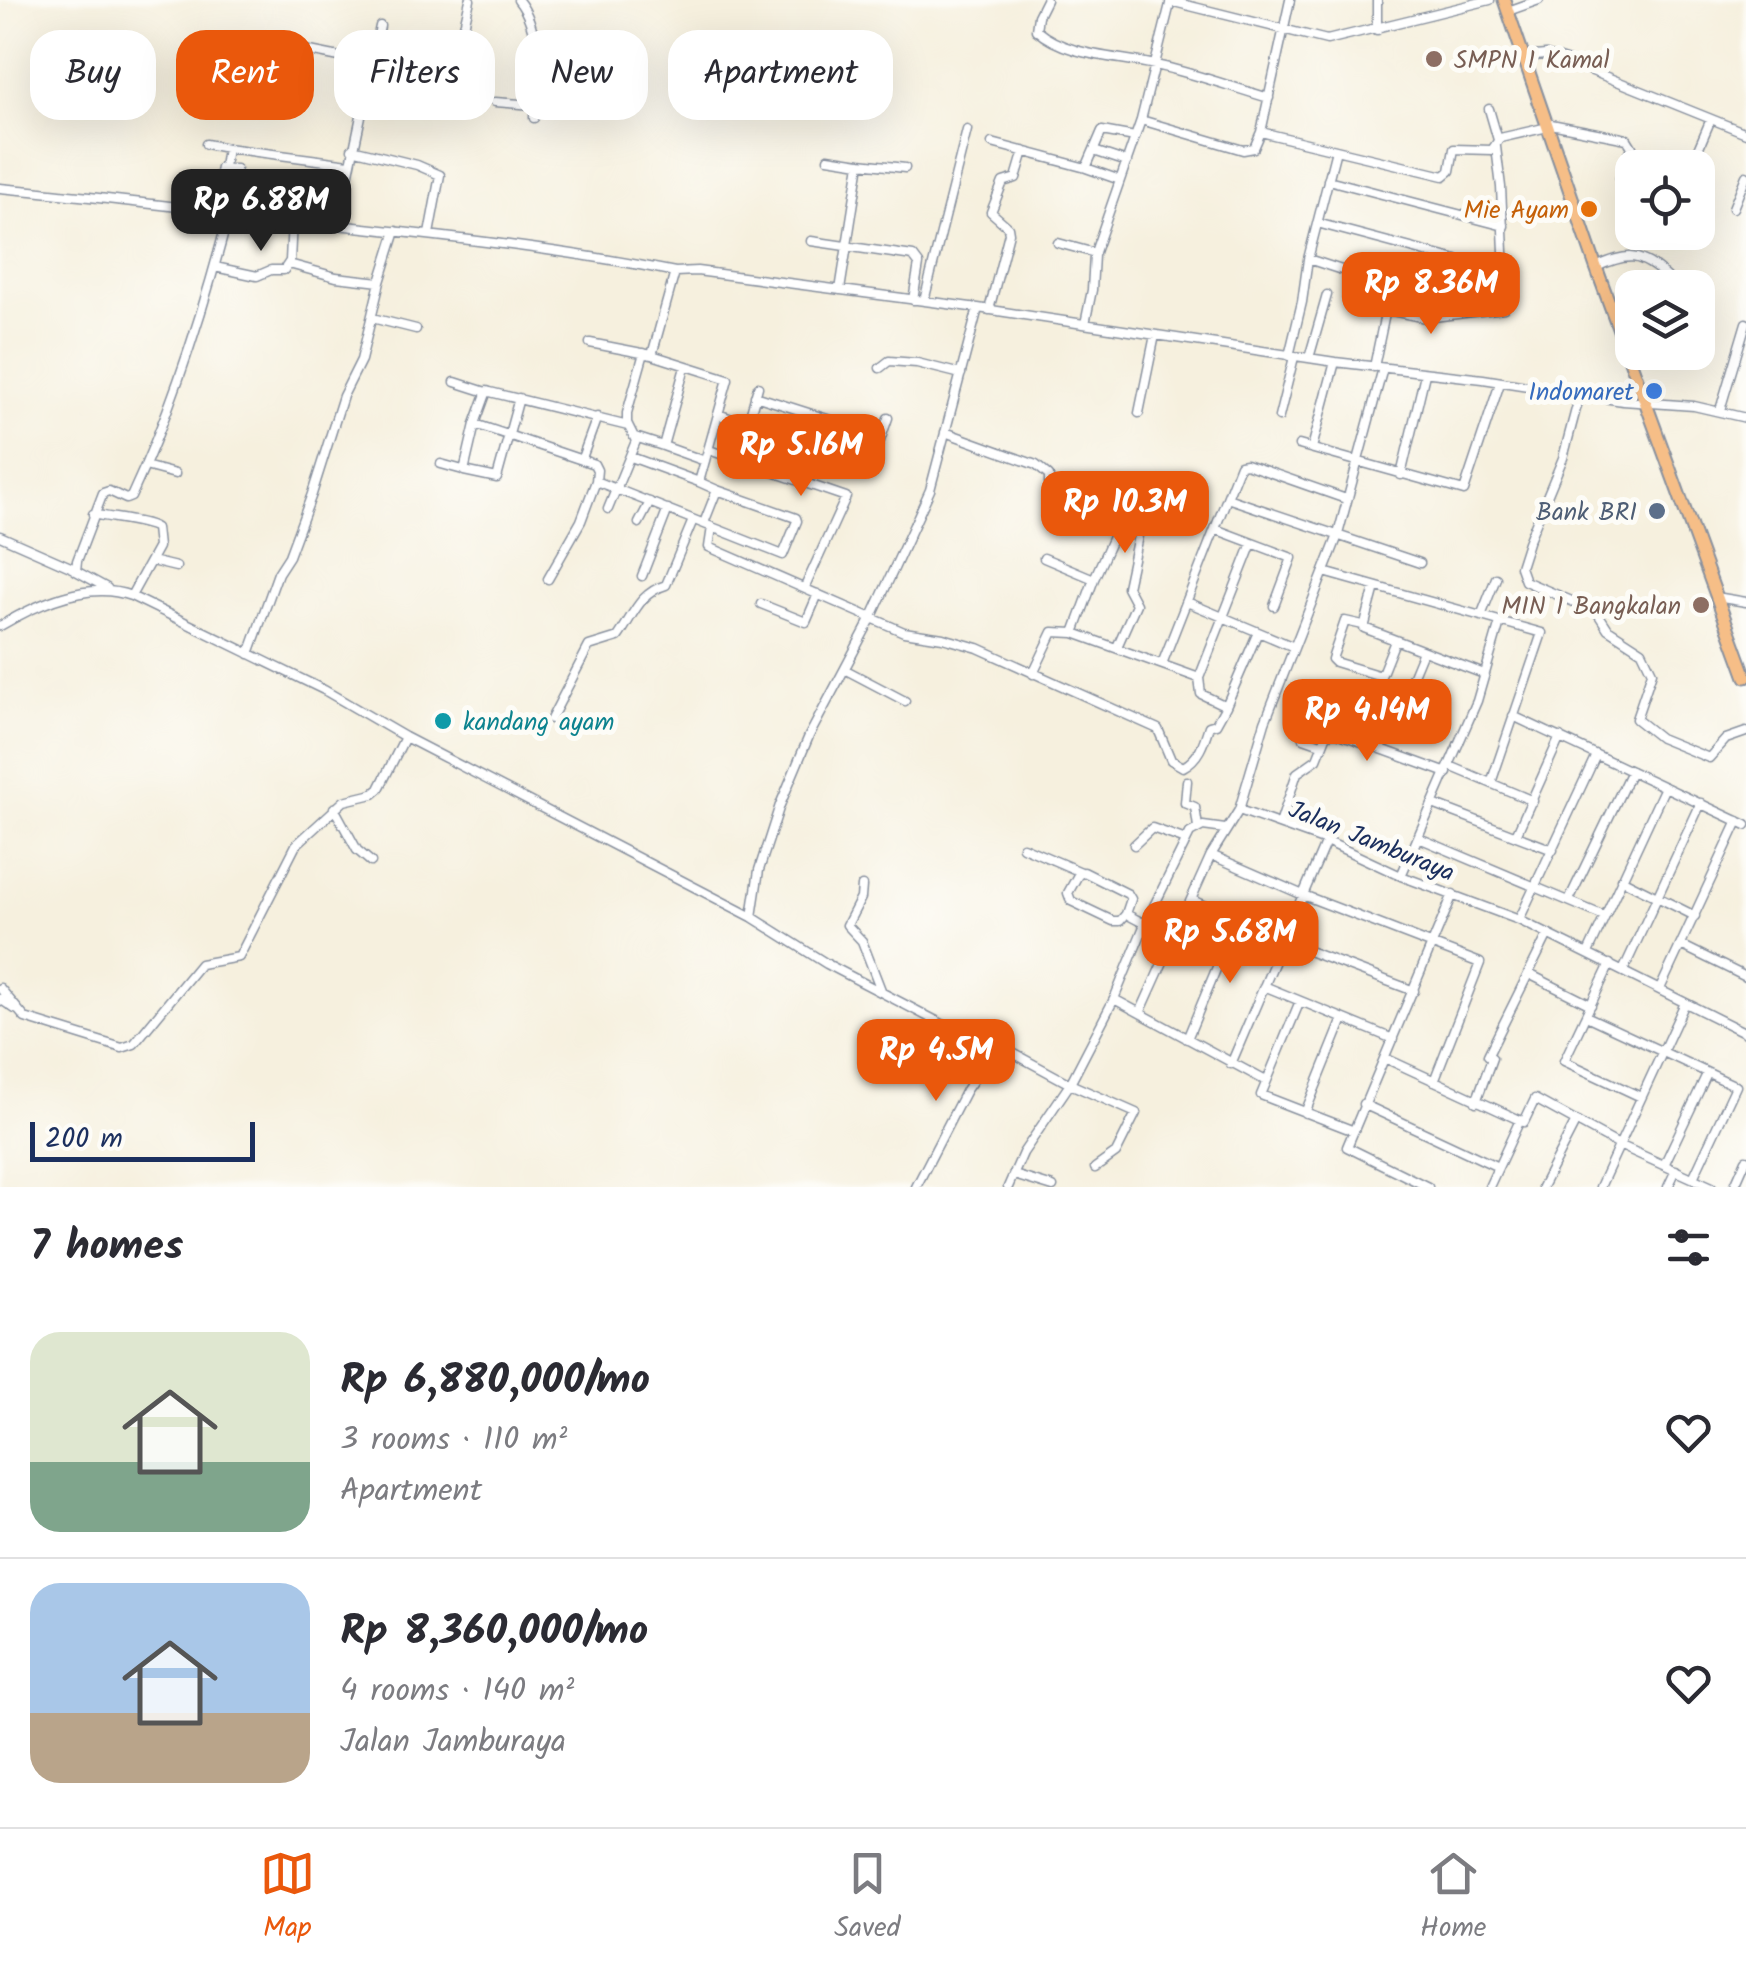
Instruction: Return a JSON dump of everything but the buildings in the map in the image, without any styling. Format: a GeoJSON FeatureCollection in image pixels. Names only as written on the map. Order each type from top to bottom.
{"type":"FeatureCollection","features":[{"type":"Feature","properties":{"kind":"highway"},"geometry":{"type":"LineString","coordinates":[[1506,6],[1596,267],[1746,676]]}},
{"type":"Feature","properties":{"kind":"street"},"geometry":{"type":"LineString","coordinates":[[464,30],[470,0]]}},
{"type":"Feature","properties":{"kind":"street"},"geometry":{"type":"LineString","coordinates":[[518,0],[533,30]]}},
{"type":"Feature","properties":{"kind":"street"},"geometry":{"type":"LineString","coordinates":[[1046,0],[1036,26],[1039,34],[1086,52],[1155,65],[1269,98]]}},
{"type":"Feature","properties":{"kind":"street"},"geometry":{"type":"LineString","coordinates":[[1086,324],[1095,253],[1136,137],[1170,0],[1327,40],[1490,0]]}},
{"type":"Feature","properties":{"kind":"street"},"geometry":{"type":"LineString","coordinates":[[1141,120],[1243,150],[1254,148],[1262,132],[1290,0]]}},
{"type":"Feature","properties":{"kind":"street"},"geometry":{"type":"LineString","coordinates":[[1376,30],[1377,0]]}},
{"type":"Feature","properties":{"kind":"street"},"geometry":{"type":"LineString","coordinates":[[1506,6],[1539,0]]}},
{"type":"Feature","properties":{"kind":"street"},"geometry":{"type":"LineString","coordinates":[[379,30],[380,26]]}},
{"type":"Feature","properties":{"kind":"street"},"geometry":{"type":"LineString","coordinates":[[1522,56],[1546,55],[1572,63],[1746,133]]}},
{"type":"Feature","properties":{"kind":"street"},"geometry":{"type":"LineString","coordinates":[[495,102],[515,104]]}},
{"type":"Feature","properties":{"kind":"street"},"geometry":{"type":"LineString","coordinates":[[1140,1013],[1211,855],[1239,810],[1250,764],[1337,538],[1379,368],[1385,314],[1392,311],[1426,318],[1504,308],[1507,303],[1497,144],[1489,108]]}},
{"type":"Feature","properties":{"kind":"street"},"geometry":{"type":"LineString","coordinates":[[1698,150],[1711,118]]}},
{"type":"Feature","properties":{"kind":"street"},"geometry":{"type":"LineString","coordinates":[[338,225],[360,120]]}},
{"type":"Feature","properties":{"kind":"street"},"geometry":{"type":"LineString","coordinates":[[1262,132],[1444,176],[1450,171],[1454,149],[1492,150],[1497,144],[1547,125],[1627,139],[1631,150]]}},
{"type":"Feature","properties":{"kind":"street"},"geometry":{"type":"LineString","coordinates":[[924,301],[967,130]]}},
{"type":"Feature","properties":{"kind":"street"},"geometry":{"type":"LineString","coordinates":[[1086,168],[1102,131],[1136,137]]}},
{"type":"Feature","properties":{"kind":"street"},"geometry":{"type":"LineString","coordinates":[[992,143],[1120,180]]}},
{"type":"Feature","properties":{"kind":"street"},"geometry":{"type":"LineString","coordinates":[[206,144],[349,164]]}},
{"type":"Feature","properties":{"kind":"street"},"geometry":{"type":"LineString","coordinates":[[211,210],[227,148]]}},
{"type":"Feature","properties":{"kind":"street"},"geometry":{"type":"LineString","coordinates":[[352,149],[417,165],[440,175],[429,234]]}},
{"type":"Feature","properties":{"kind":"street"},"geometry":{"type":"LineString","coordinates":[[1279,417],[1308,259],[1336,150]]}},
{"type":"Feature","properties":{"kind":"street"},"geometry":{"type":"LineString","coordinates":[[989,310],[1009,233],[1008,227],[991,212],[1003,182],[1016,179],[1024,151]]}},
{"type":"Feature","properties":{"kind":"street"},"geometry":{"type":"LineString","coordinates":[[1094,151],[1127,162]]}},
{"type":"Feature","properties":{"kind":"street"},"geometry":{"type":"LineString","coordinates":[[828,158],[904,168]]}},
{"type":"Feature","properties":{"kind":"street"},"geometry":{"type":"LineString","coordinates":[[840,290],[860,164]]}},
{"type":"Feature","properties":{"kind":"street"},"geometry":{"type":"LineString","coordinates":[[224,168],[236,169]]}},
{"type":"Feature","properties":{"kind":"street"},"geometry":{"type":"LineString","coordinates":[[1733,208],[1746,176]]}},
{"type":"Feature","properties":{"kind":"street"},"geometry":{"type":"LineString","coordinates":[[1328,180],[1504,226]]}},
{"type":"Feature","properties":{"kind":"street"},"geometry":{"type":"LineString","coordinates":[[0,188],[429,234],[674,272],[723,273],[978,308],[1334,362],[1646,404],[1720,410],[1746,418]]}},
{"type":"Feature","properties":{"kind":"street"},"geometry":{"type":"LineString","coordinates":[[75,569],[105,491],[126,499],[131,497],[145,466],[169,407],[215,267],[228,213]]}},
{"type":"Feature","properties":{"kind":"street"},"geometry":{"type":"LineString","coordinates":[[215,267],[257,276],[284,270],[290,264],[292,220]]}},
{"type":"Feature","properties":{"kind":"street"},"geometry":{"type":"LineString","coordinates":[[1318,222],[1505,273]]}},
{"type":"Feature","properties":{"kind":"street"},"geometry":{"type":"LineString","coordinates":[[249,654],[312,494],[343,396],[361,360],[396,231]]}},
{"type":"Feature","properties":{"kind":"street"},"geometry":{"type":"LineString","coordinates":[[812,241],[916,258],[913,300]]}},
{"type":"Feature","properties":{"kind":"street"},"geometry":{"type":"LineString","coordinates":[[1058,242],[1095,253]]}},
{"type":"Feature","properties":{"kind":"street"},"geometry":{"type":"LineString","coordinates":[[1596,267],[1620,257],[1637,256],[1659,270]]}},
{"type":"Feature","properties":{"kind":"street"},"geometry":{"type":"LineString","coordinates":[[1308,259],[1357,275]]}},
{"type":"Feature","properties":{"kind":"street"},"geometry":{"type":"LineString","coordinates":[[290,264],[336,277],[380,282]]}},
{"type":"Feature","properties":{"kind":"street"},"geometry":{"type":"LineString","coordinates":[[674,272],[628,407],[628,426],[635,437],[706,461]]}},
{"type":"Feature","properties":{"kind":"street"},"geometry":{"type":"LineString","coordinates":[[1309,358],[1327,295]]}},
{"type":"Feature","properties":{"kind":"street"},"geometry":{"type":"LineString","coordinates":[[752,918],[759,870],[780,805],[809,736],[846,670],[930,490],[978,308]]}},
{"type":"Feature","properties":{"kind":"street"},"geometry":{"type":"LineString","coordinates":[[372,318],[416,329]]}},
{"type":"Feature","properties":{"kind":"street"},"geometry":{"type":"LineString","coordinates":[[1720,410],[1746,323]]}},
{"type":"Feature","properties":{"kind":"street"},"geometry":{"type":"LineString","coordinates":[[1139,414],[1155,335]]}},
{"type":"Feature","properties":{"kind":"street"},"geometry":{"type":"LineString","coordinates":[[590,343],[648,354],[727,378],[698,482]]}},
{"type":"Feature","properties":{"kind":"street"},"geometry":{"type":"LineString","coordinates":[[880,368],[889,360],[960,374]]}},
{"type":"Feature","properties":{"kind":"street"},"geometry":{"type":"LineString","coordinates":[[1312,448],[1334,362]]}},
{"type":"Feature","properties":{"kind":"street"},"geometry":{"type":"LineString","coordinates":[[664,446],[685,368]]}},
{"type":"Feature","properties":{"kind":"street"},"geometry":{"type":"LineString","coordinates":[[1402,475],[1425,374]]}},
{"type":"Feature","properties":{"kind":"street"},"geometry":{"type":"LineString","coordinates":[[455,382],[628,426]]}},
{"type":"Feature","properties":{"kind":"street"},"geometry":{"type":"LineString","coordinates":[[1299,445],[1464,491],[1500,382]]}},
{"type":"Feature","properties":{"kind":"street"},"geometry":{"type":"LineString","coordinates":[[463,470],[486,392]]}},
{"type":"Feature","properties":{"kind":"street"},"geometry":{"type":"LineString","coordinates":[[748,426],[757,392],[880,436]]}},
{"type":"Feature","properties":{"kind":"street"},"geometry":{"type":"LineString","coordinates":[[1580,394],[1562,458],[1520,567],[1525,581],[1597,612],[1608,629],[1642,651],[1652,672],[1636,718],[1660,738],[1709,758],[1726,739],[1746,732]]}},
{"type":"Feature","properties":{"kind":"street"},"geometry":{"type":"LineString","coordinates":[[441,464],[496,479],[520,398]]}},
{"type":"Feature","properties":{"kind":"street"},"geometry":{"type":"LineString","coordinates":[[718,414],[831,455]]}},
{"type":"Feature","properties":{"kind":"street"},"geometry":{"type":"LineString","coordinates":[[582,458],[597,416]]}},
{"type":"Feature","properties":{"kind":"street"},"geometry":{"type":"LineString","coordinates":[[875,455],[888,418]]}},
{"type":"Feature","properties":{"kind":"street"},"geometry":{"type":"LineString","coordinates":[[475,424],[596,466],[596,481],[581,521],[548,579]]}},
{"type":"Feature","properties":{"kind":"street"},"geometry":{"type":"LineString","coordinates":[[946,432],[1036,465],[1049,476],[1053,492],[1135,521],[1139,531],[1127,586],[1136,604],[1118,647]]}},
{"type":"Feature","properties":{"kind":"street"},"geometry":{"type":"LineString","coordinates":[[608,509],[631,457],[635,437]]}},
{"type":"Feature","properties":{"kind":"street"},"geometry":{"type":"LineString","coordinates":[[709,450],[846,497],[804,587]]}},
{"type":"Feature","properties":{"kind":"street"},"geometry":{"type":"LineString","coordinates":[[596,481],[783,555],[797,521],[631,457]]}},
{"type":"Feature","properties":{"kind":"street"},"geometry":{"type":"LineString","coordinates":[[1162,664],[1243,463],[1346,499]]}},
{"type":"Feature","properties":{"kind":"street"},"geometry":{"type":"LineString","coordinates":[[145,466],[174,474]]}},
{"type":"Feature","properties":{"kind":"street"},"geometry":{"type":"LineString","coordinates":[[717,490],[708,525],[709,547],[904,632],[978,648],[1158,729],[1171,760],[1184,767],[1202,748],[1210,726],[1216,724],[1226,706],[1258,632]]}},
{"type":"Feature","properties":{"kind":"street"},"geometry":{"type":"LineString","coordinates":[[1227,498],[1420,563]]}},
{"type":"Feature","properties":{"kind":"street"},"geometry":{"type":"LineString","coordinates":[[640,523],[650,502]]}},
{"type":"Feature","properties":{"kind":"street"},"geometry":{"type":"LineString","coordinates":[[642,576],[668,509]]}},
{"type":"Feature","properties":{"kind":"street"},"geometry":{"type":"LineString","coordinates":[[93,514],[120,521],[148,522],[156,528],[158,547],[131,596]]}},
{"type":"Feature","properties":{"kind":"street"},"geometry":{"type":"LineString","coordinates":[[1074,634],[1122,517]]}},
{"type":"Feature","properties":{"kind":"street"},"geometry":{"type":"LineString","coordinates":[[551,719],[589,646],[618,637],[630,614],[652,588],[666,585],[693,520]]}},
{"type":"Feature","properties":{"kind":"street"},"geometry":{"type":"LineString","coordinates":[[1215,529],[1292,558],[1274,606]]}},
{"type":"Feature","properties":{"kind":"street"},"geometry":{"type":"LineString","coordinates":[[0,536],[324,690],[404,737],[480,773],[508,792],[752,918],[827,964],[946,1026],[998,1045],[1070,1084],[1136,1113],[1116,1154],[1095,1168]]}},
{"type":"Feature","properties":{"kind":"street"},"geometry":{"type":"LineString","coordinates":[[1226,706],[1201,694],[1199,678],[1252,543]]}},
{"type":"Feature","properties":{"kind":"street"},"geometry":{"type":"LineString","coordinates":[[1044,558],[1094,580]]}},
{"type":"Feature","properties":{"kind":"street"},"geometry":{"type":"LineString","coordinates":[[151,561],[176,567]]}},
{"type":"Feature","properties":{"kind":"street"},"geometry":{"type":"LineString","coordinates":[[1324,572],[1542,632],[1491,783]]}},
{"type":"Feature","properties":{"kind":"street"},"geometry":{"type":"LineString","coordinates":[[1482,616],[1496,578]]}},
{"type":"Feature","properties":{"kind":"street"},"geometry":{"type":"LineString","coordinates":[[1363,625],[1375,587]]}},
{"type":"Feature","properties":{"kind":"street"},"geometry":{"type":"LineString","coordinates":[[0,626],[47,602],[109,589]]}},
{"type":"Feature","properties":{"kind":"street"},"geometry":{"type":"LineString","coordinates":[[761,604],[806,622],[818,594]]}},
{"type":"Feature","properties":{"kind":"street"},"geometry":{"type":"LineString","coordinates":[[1716,597],[1746,602]]}},
{"type":"Feature","properties":{"kind":"street"},"geometry":{"type":"LineString","coordinates":[[1187,602],[1294,647]]}},
{"type":"Feature","properties":{"kind":"street"},"geometry":{"type":"LineString","coordinates":[[1395,640],[1381,676],[1334,662],[1332,658],[1345,621],[1363,625],[1484,674]]}},
{"type":"Feature","properties":{"kind":"street"},"geometry":{"type":"LineString","coordinates":[[1401,876],[1448,769],[1500,622]]}},
{"type":"Feature","properties":{"kind":"street"},"geometry":{"type":"LineString","coordinates":[[1033,674],[1054,632],[1118,647],[1199,678]]}},
{"type":"Feature","properties":{"kind":"street"},"geometry":{"type":"LineString","coordinates":[[1401,704],[1423,651]]}},
{"type":"Feature","properties":{"kind":"street"},"geometry":{"type":"LineString","coordinates":[[846,670],[905,701]]}},
{"type":"Feature","properties":{"kind":"street"},"geometry":{"type":"LineString","coordinates":[[1332,733],[1348,686]]}},
{"type":"Feature","properties":{"kind":"street"},"geometry":{"type":"LineString","coordinates":[[1513,716],[1742,823],[1660,989]]}},
{"type":"Feature","properties":{"kind":"street"},"geometry":{"type":"LineString","coordinates":[[1282,824],[1300,772],[1317,759],[1325,736],[1332,733],[1491,783],[1533,801]]}},
{"type":"Feature","properties":{"kind":"street"},"geometry":{"type":"LineString","coordinates":[[0,1000],[39,1024],[122,1048],[134,1044],[200,964],[239,957],[278,885],[290,853],[334,808],[350,797],[373,794],[379,788],[404,737]]}},
{"type":"Feature","properties":{"kind":"street"},"geometry":{"type":"LineString","coordinates":[[1516,835],[1560,737]]}},
{"type":"Feature","properties":{"kind":"street"},"geometry":{"type":"LineString","coordinates":[[1304,738],[1321,744]]}},
{"type":"Feature","properties":{"kind":"street"},"geometry":{"type":"LineString","coordinates":[[1519,920],[1596,755]]}},
{"type":"Feature","properties":{"kind":"street"},"geometry":{"type":"LineString","coordinates":[[1569,900],[1631,771]]}},
{"type":"Feature","properties":{"kind":"street"},"geometry":{"type":"LineString","coordinates":[[1187,781],[1185,803],[1195,807],[1198,827]]}},
{"type":"Feature","properties":{"kind":"street"},"geometry":{"type":"LineString","coordinates":[[1588,954],[1666,787]]}},
{"type":"Feature","properties":{"kind":"street"},"geometry":{"type":"LineString","coordinates":[[1623,970],[1701,803]]}},
{"type":"Feature","properties":{"kind":"street"},"geometry":{"type":"LineString","coordinates":[[1433,804],[1553,850]]}},
{"type":"Feature","properties":{"kind":"street"},"geometry":{"type":"LineString","coordinates":[[334,808],[357,850],[372,862]]}},
{"type":"Feature","properties":{"kind":"street","name":"Jalan Jamburaya"},"geometry":{"type":"LineString","coordinates":[[1239,810],[1519,920],[1746,1033]]}},
{"type":"Feature","properties":{"kind":"street"},"geometry":{"type":"LineString","coordinates":[[1198,827],[1225,829]]}},
{"type":"Feature","properties":{"kind":"street"},"geometry":{"type":"LineString","coordinates":[[1008,1187],[1037,1129],[1054,1112],[1070,1084],[1114,999],[1186,840],[1198,827]]}},
{"type":"Feature","properties":{"kind":"street"},"geometry":{"type":"LineString","coordinates":[[1134,845],[1152,828],[1186,840]]}},
{"type":"Feature","properties":{"kind":"street"},"geometry":{"type":"LineString","coordinates":[[1418,838],[1604,916]]}},
{"type":"Feature","properties":{"kind":"street"},"geometry":{"type":"LineString","coordinates":[[1232,1064],[1326,841]]}},
{"type":"Feature","properties":{"kind":"street"},"geometry":{"type":"LineString","coordinates":[[1023,848],[1081,872],[1128,894],[1131,898],[1120,921],[1070,901],[1068,894],[1081,872]]}},
{"type":"Feature","properties":{"kind":"street"},"geometry":{"type":"LineString","coordinates":[[1211,855],[1303,895],[1480,962],[1434,1080]]}},
{"type":"Feature","properties":{"kind":"street"},"geometry":{"type":"LineString","coordinates":[[1621,878],[1695,916]]}},
{"type":"Feature","properties":{"kind":"street"},"geometry":{"type":"LineString","coordinates":[[862,886],[861,898],[846,925],[862,941],[881,990]]}},
{"type":"Feature","properties":{"kind":"street"},"geometry":{"type":"LineString","coordinates":[[1428,1187],[1413,1184],[1347,1147],[1454,894]]}},
{"type":"Feature","properties":{"kind":"street"},"geometry":{"type":"LineString","coordinates":[[1192,900],[1282,941],[1414,991]]}},
{"type":"Feature","properties":{"kind":"street"},"geometry":{"type":"LineString","coordinates":[[1126,914],[1145,924]]}},
{"type":"Feature","properties":{"kind":"street"},"geometry":{"type":"LineString","coordinates":[[1187,1040],[1237,919]]}},
{"type":"Feature","properties":{"kind":"street"},"geometry":{"type":"LineString","coordinates":[[1476,1102],[1492,1058],[1488,1055],[1548,934]]}},
{"type":"Feature","properties":{"kind":"street"},"geometry":{"type":"LineString","coordinates":[[1681,945],[1746,977]]}},
{"type":"Feature","properties":{"kind":"street"},"geometry":{"type":"LineString","coordinates":[[1610,964],[1564,1060],[1641,1098]]}},
{"type":"Feature","properties":{"kind":"street"},"geometry":{"type":"LineString","coordinates":[[1528,974],[1591,1005]]}},
{"type":"Feature","properties":{"kind":"street"},"geometry":{"type":"LineString","coordinates":[[1264,986],[1394,1040]]}},
{"type":"Feature","properties":{"kind":"street"},"geometry":{"type":"LineString","coordinates":[[0,988],[19,1012]]}},
{"type":"Feature","properties":{"kind":"street"},"geometry":{"type":"LineString","coordinates":[[1114,999],[1266,1081]]}},
{"type":"Feature","properties":{"kind":"street"},"geometry":{"type":"LineString","coordinates":[[1300,1001],[1262,1097],[1354,1130]]}},
{"type":"Feature","properties":{"kind":"street"},"geometry":{"type":"LineString","coordinates":[[1600,1187],[1685,1002]]}},
{"type":"Feature","properties":{"kind":"street"},"geometry":{"type":"LineString","coordinates":[[1586,1016],[1746,1092]]}},
{"type":"Feature","properties":{"kind":"street"},"geometry":{"type":"LineString","coordinates":[[1305,1113],[1343,1019]]}},
{"type":"Feature","properties":{"kind":"street"},"geometry":{"type":"LineString","coordinates":[[916,1187],[966,1090],[998,1045]]}},
{"type":"Feature","properties":{"kind":"street"},"geometry":{"type":"LineString","coordinates":[[1386,1059],[1520,1120],[1526,1120],[1536,1099],[1619,1145],[1712,1187]]}},
{"type":"Feature","properties":{"kind":"street"},"geometry":{"type":"LineString","coordinates":[[1664,1165],[1707,1074]]}},
{"type":"Feature","properties":{"kind":"street"},"geometry":{"type":"LineString","coordinates":[[1693,1178],[1736,1086]]}},
{"type":"Feature","properties":{"kind":"street"},"geometry":{"type":"LineString","coordinates":[[1363,1104],[1498,1167]]}},
{"type":"Feature","properties":{"kind":"street"},"geometry":{"type":"LineString","coordinates":[[1488,1187],[1520,1120]]}},
{"type":"Feature","properties":{"kind":"street"},"geometry":{"type":"LineString","coordinates":[[1542,1187],[1576,1121]]}},
{"type":"Feature","properties":{"kind":"street"},"geometry":{"type":"LineString","coordinates":[[1734,1187],[1746,1160]]}},
{"type":"Feature","properties":{"kind":"street"},"geometry":{"type":"LineString","coordinates":[[1668,1187],[1676,1170]]}},
{"type":"Feature","properties":{"kind":"street"},"geometry":{"type":"LineString","coordinates":[[1014,1175],[1053,1187]]}},
{"type":"Feature","properties":{"kind":"place","name":"SMPN 1 Kamal"},"geometry":{"type":"Point","coordinates":[1434,59]}},
{"type":"Feature","properties":{"kind":"place","name":"Mie Ayam"},"geometry":{"type":"Point","coordinates":[1589,209]}},
{"type":"Feature","properties":{"kind":"place","name":"Indomaret"},"geometry":{"type":"Point","coordinates":[1654,391]}},
{"type":"Feature","properties":{"kind":"place","name":"Bank BRI"},"geometry":{"type":"Point","coordinates":[1657,511]}},
{"type":"Feature","properties":{"kind":"place","name":"MIN 1 Bangkalan"},"geometry":{"type":"Point","coordinates":[1701,605]}},
{"type":"Feature","properties":{"kind":"place","name":"kandang ayam"},"geometry":{"type":"Point","coordinates":[443,721]}}]}
